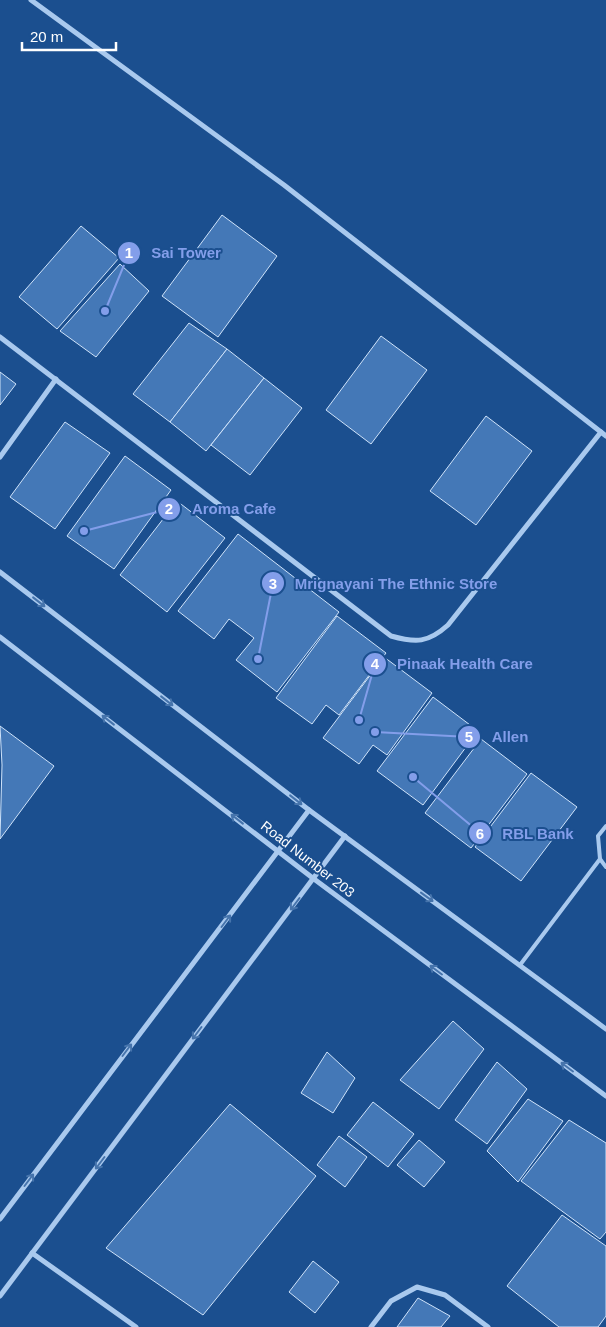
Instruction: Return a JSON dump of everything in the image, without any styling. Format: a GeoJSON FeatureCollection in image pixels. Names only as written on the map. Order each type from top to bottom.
{"type":"FeatureCollection","features":[{"type":"Feature","properties":{"kind":"street"},"geometry":{"type":"LineString","coordinates":[[0,337],[391,636],[414,642],[436,637],[448,625],[604,434],[284,185],[31,0]]}},
{"type":"Feature","properties":{"kind":"street"},"geometry":{"type":"LineString","coordinates":[[0,457],[56,378]]}},
{"type":"Feature","properties":{"kind":"street"},"geometry":{"type":"LineString","coordinates":[[0,572],[309,810],[606,1029]]}},
{"type":"Feature","properties":{"kind":"street","name":"Road Number 203"},"geometry":{"type":"LineString","coordinates":[[0,637],[314,879],[606,1096]]}},
{"type":"Feature","properties":{"kind":"street"},"geometry":{"type":"LineString","coordinates":[[0,1219],[309,810]]}},
{"type":"Feature","properties":{"kind":"street"},"geometry":{"type":"LineString","coordinates":[[0,1296],[345,836]]}},
{"type":"Feature","properties":{"kind":"street"},"geometry":{"type":"LineString","coordinates":[[32,1252],[136,1327]]}},
{"type":"Feature","properties":{"kind":"street"},"geometry":{"type":"LineString","coordinates":[[371,1327],[391,1301],[417,1287],[445,1294],[488,1327]]}},
{"type":"Feature","properties":{"kind":"lane"},"geometry":{"type":"LineString","coordinates":[[606,826],[598,836],[600,859],[606,867]]}},
{"type":"Feature","properties":{"kind":"lane"},"geometry":{"type":"LineString","coordinates":[[520,965],[600,859]]}},
{"type":"Feature","properties":{"kind":"building"},"geometry":{"type":"Polygon","coordinates":[[[222,215],[277,256],[218,337],[162,296],[222,215]]]}},
{"type":"Feature","properties":{"kind":"building"},"geometry":{"type":"Polygon","coordinates":[[[81,226],[119,258],[57,329],[19,297],[81,226]]]}},
{"type":"Feature","properties":{"kind":"building"},"geometry":{"type":"Polygon","coordinates":[[[120,264],[149,291],[96,357],[60,331],[120,264]]]}},
{"type":"Feature","properties":{"kind":"building"},"geometry":{"type":"Polygon","coordinates":[[[189,323],[227,349],[170,422],[133,394],[189,323]]]}},
{"type":"Feature","properties":{"kind":"building"},"geometry":{"type":"Polygon","coordinates":[[[381,336],[427,370],[371,444],[326,410],[381,336]]]}},
{"type":"Feature","properties":{"kind":"building"},"geometry":{"type":"Polygon","coordinates":[[[227,349],[264,378],[206,451],[170,422],[227,349]]]}},
{"type":"Feature","properties":{"kind":"building"},"geometry":{"type":"Polygon","coordinates":[[[0,372],[16,384],[0,405],[0,372]]]}},
{"type":"Feature","properties":{"kind":"building"},"geometry":{"type":"Polygon","coordinates":[[[264,378],[302,408],[250,475],[211,445],[264,378]]]}},
{"type":"Feature","properties":{"kind":"building"},"geometry":{"type":"Polygon","coordinates":[[[486,416],[532,451],[476,525],[430,491],[486,416]]]}},
{"type":"Feature","properties":{"kind":"building"},"geometry":{"type":"Polygon","coordinates":[[[65,422],[110,453],[55,529],[10,497],[65,422]]]}},
{"type":"Feature","properties":{"kind":"building"},"geometry":{"type":"Polygon","coordinates":[[[125,456],[171,490],[114,569],[67,536],[125,456]]]}},
{"type":"Feature","properties":{"kind":"building"},"geometry":{"type":"Polygon","coordinates":[[[177,501],[225,538],[167,612],[120,575],[177,501]]]}},
{"type":"Feature","properties":{"kind":"building"},"geometry":{"type":"Polygon","coordinates":[[[238,534],[339,612],[277,692],[236,660],[254,638],[229,619],[214,639],[178,611],[238,534]]]}},
{"type":"Feature","properties":{"kind":"building"},"geometry":{"type":"Polygon","coordinates":[[[337,616],[386,653],[339,715],[326,705],[312,724],[276,698],[337,616]]]}},
{"type":"Feature","properties":{"kind":"building"},"geometry":{"type":"Polygon","coordinates":[[[384,657],[432,693],[387,755],[373,745],[359,764],[323,738],[384,657]]]}},
{"type":"Feature","properties":{"kind":"building"},"geometry":{"type":"Polygon","coordinates":[[[433,697],[478,731],[423,805],[377,771],[433,697]]]}},
{"type":"Feature","properties":{"kind":"building"},"geometry":{"type":"Polygon","coordinates":[[[0,726],[54,766],[0,839],[2,765],[0,726]]]}},
{"type":"Feature","properties":{"kind":"building"},"geometry":{"type":"Polygon","coordinates":[[[481,739],[527,774],[471,848],[425,813],[481,739]]]}},
{"type":"Feature","properties":{"kind":"building"},"geometry":{"type":"Polygon","coordinates":[[[531,773],[577,807],[521,881],[475,847],[531,773]]]}},
{"type":"Feature","properties":{"kind":"building"},"geometry":{"type":"Polygon","coordinates":[[[453,1021],[484,1049],[439,1109],[400,1080],[453,1021]]]}},
{"type":"Feature","properties":{"kind":"building"},"geometry":{"type":"Polygon","coordinates":[[[327,1052],[355,1078],[333,1113],[301,1093],[327,1052]]]}},
{"type":"Feature","properties":{"kind":"building"},"geometry":{"type":"Polygon","coordinates":[[[497,1062],[527,1089],[487,1144],[455,1120],[497,1062]]]}},
{"type":"Feature","properties":{"kind":"building"},"geometry":{"type":"Polygon","coordinates":[[[528,1099],[563,1121],[518,1182],[487,1151],[528,1099]]]}},
{"type":"Feature","properties":{"kind":"building"},"geometry":{"type":"Polygon","coordinates":[[[373,1102],[414,1134],[388,1167],[347,1135],[373,1102]]]}},
{"type":"Feature","properties":{"kind":"building"},"geometry":{"type":"Polygon","coordinates":[[[230,1104],[316,1176],[203,1315],[106,1248],[230,1104]]]}},
{"type":"Feature","properties":{"kind":"building"},"geometry":{"type":"Polygon","coordinates":[[[569,1120],[606,1143],[606,1232],[600,1239],[521,1181],[569,1120]]]}},
{"type":"Feature","properties":{"kind":"building"},"geometry":{"type":"Polygon","coordinates":[[[339,1136],[367,1157],[345,1187],[317,1165],[339,1136]]]}},
{"type":"Feature","properties":{"kind":"building"},"geometry":{"type":"Polygon","coordinates":[[[419,1140],[445,1162],[424,1187],[397,1165],[419,1140]]]}},
{"type":"Feature","properties":{"kind":"building"},"geometry":{"type":"Polygon","coordinates":[[[562,1215],[606,1246],[606,1316],[598,1327],[559,1327],[507,1286],[562,1215]]]}},
{"type":"Feature","properties":{"kind":"building"},"geometry":{"type":"Polygon","coordinates":[[[313,1261],[339,1282],[315,1313],[289,1292],[313,1261]]]}},
{"type":"Feature","properties":{"kind":"building"},"geometry":{"type":"Polygon","coordinates":[[[418,1298],[450,1316],[441,1327],[397,1327],[418,1298]]]}},
{"type":"Feature","properties":{"kind":"place","name":"Sai Tower"},"geometry":{"type":"Point","coordinates":[105,311]}},
{"type":"Feature","properties":{"kind":"place","name":"Aroma Cafe"},"geometry":{"type":"Point","coordinates":[84,531]}},
{"type":"Feature","properties":{"kind":"place","name":"Mrignayani The Ethnic Store"},"geometry":{"type":"Point","coordinates":[258,659]}},
{"type":"Feature","properties":{"kind":"place","name":"Pinaak Health Care"},"geometry":{"type":"Point","coordinates":[359,720]}},
{"type":"Feature","properties":{"kind":"place","name":"Allen"},"geometry":{"type":"Point","coordinates":[375,732]}},
{"type":"Feature","properties":{"kind":"place","name":"RBL Bank"},"geometry":{"type":"Point","coordinates":[413,777]}}]}
